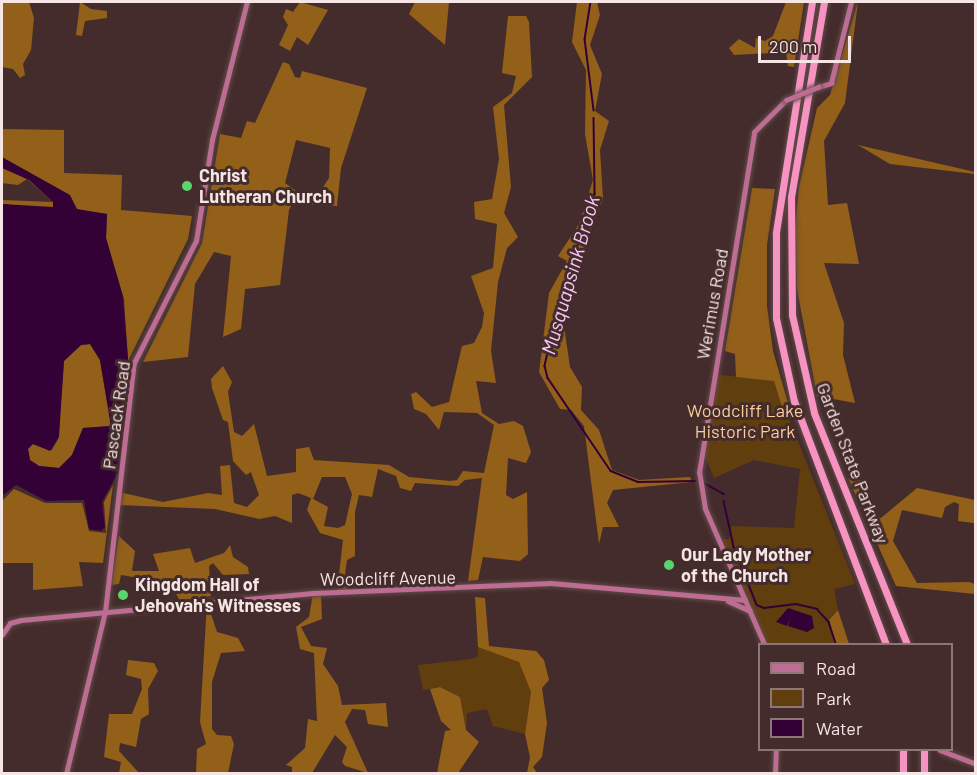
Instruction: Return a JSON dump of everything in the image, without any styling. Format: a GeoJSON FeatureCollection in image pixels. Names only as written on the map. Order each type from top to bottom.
{"type":"FeatureCollection","features":[{"type":"Feature","properties":{"kind":"highway","name":"Garden State Parkway"},"geometry":{"type":"LineString","coordinates":[[812,2],[776,233],[776,318],[794,401],[885,643]]}},
{"type":"Feature","properties":{"kind":"highway","name":"Garden State Parkway"},"geometry":{"type":"LineString","coordinates":[[824,2],[791,197],[789,265],[794,323],[817,421],[906,643]]}},
{"type":"Feature","properties":{"kind":"highway"},"geometry":{"type":"LineString","coordinates":[[903,751],[903,774]]}},
{"type":"Feature","properties":{"kind":"highway"},"geometry":{"type":"LineString","coordinates":[[924,751],[924,774]]}},
{"type":"Feature","properties":{"kind":"main road","name":"Pascack Road"},"geometry":{"type":"LineString","coordinates":[[66,774],[105,612],[133,369],[196,241],[212,140],[247,2]]}},
{"type":"Feature","properties":{"kind":"main road","name":"Werimus Road"},"geometry":{"type":"LineString","coordinates":[[763,643],[703,503],[700,463],[754,132],[786,100],[831,83],[851,2]]}},
{"type":"Feature","properties":{"kind":"main road"},"geometry":{"type":"LineString","coordinates":[[730,599],[737,592],[733,574]]}},
{"type":"Feature","properties":{"kind":"main road","name":"Woodcliff Avenue"},"geometry":{"type":"LineString","coordinates":[[2,635],[16,621],[307,593],[551,583],[746,600]]}},
{"type":"Feature","properties":{"kind":"main road"},"geometry":{"type":"LineString","coordinates":[[723,598],[751,611]]}},
{"type":"Feature","properties":{"kind":"main road"},"geometry":{"type":"LineString","coordinates":[[775,774],[776,751]]}},
{"type":"Feature","properties":{"kind":"main road"},"geometry":{"type":"LineString","coordinates":[[942,751],[975,764]]}},
{"type":"Feature","properties":{"kind":"green space","name":"Woodcliff Lake Historic Park"},"geometry":{"type":"Polygon","coordinates":[[[713,374],[774,381],[855,584],[834,589],[838,610],[829,620],[834,643],[764,643],[717,539],[729,539],[732,526],[794,528],[800,469],[754,460],[714,478],[702,449],[713,374]]]}},
{"type":"Feature","properties":{"kind":"green space"},"geometry":{"type":"Polygon","coordinates":[[[478,647],[515,656],[519,662],[531,692],[525,734],[493,726],[487,709],[467,713],[466,730],[460,697],[440,687],[423,690],[418,665],[472,659],[478,656],[478,647]]]}},
{"type":"Feature","properties":{"kind":"shaded area"},"geometry":{"type":"Polygon","coordinates":[[[2,2],[29,2],[34,18],[31,50],[23,64],[25,75],[20,78],[13,69],[2,67],[2,2]]]}},
{"type":"Feature","properties":{"kind":"shaded area"},"geometry":{"type":"Polygon","coordinates":[[[80,2],[91,9],[107,11],[107,18],[85,21],[82,36],[76,35],[80,2]]]}},
{"type":"Feature","properties":{"kind":"shaded area"},"geometry":{"type":"Polygon","coordinates":[[[300,2],[328,10],[308,45],[297,37],[290,51],[279,45],[288,25],[283,17],[286,9],[293,12],[300,2]]]}},
{"type":"Feature","properties":{"kind":"shaded area"},"geometry":{"type":"Polygon","coordinates":[[[415,2],[449,2],[445,45],[409,14],[415,2]]]}},
{"type":"Feature","properties":{"kind":"shaded area"},"geometry":{"type":"Polygon","coordinates":[[[577,2],[597,2],[600,15],[590,45],[602,74],[595,111],[609,121],[600,150],[603,199],[585,244],[564,326],[570,367],[582,387],[581,410],[599,430],[612,470],[639,480],[690,477],[692,482],[613,490],[607,503],[619,527],[603,527],[599,544],[584,426],[571,410],[560,409],[539,372],[549,293],[567,261],[558,256],[579,224],[593,180],[585,134],[586,70],[572,42],[577,2]]]}},
{"type":"Feature","properties":{"kind":"shaded area"},"geometry":{"type":"Polygon","coordinates":[[[786,2],[804,2],[794,67],[788,66],[786,52],[734,55],[729,48],[739,39],[755,48],[756,38],[765,41],[773,36],[786,2]]]}},
{"type":"Feature","properties":{"kind":"shaded area"},"geometry":{"type":"Polygon","coordinates":[[[858,2],[845,103],[824,141],[828,205],[847,203],[859,264],[824,263],[844,323],[843,355],[855,403],[817,396],[797,289],[795,230],[799,187],[817,108],[830,95],[858,2]]]}},
{"type":"Feature","properties":{"kind":"shaded area"},"geometry":{"type":"Polygon","coordinates":[[[508,16],[526,16],[529,22],[532,77],[504,105],[511,187],[504,213],[518,237],[507,248],[498,282],[491,351],[496,383],[476,381],[482,413],[499,424],[514,421],[523,426],[531,452],[526,463],[508,458],[506,495],[513,499],[527,492],[528,554],[520,561],[483,557],[478,580],[468,581],[482,478],[465,480],[458,486],[415,483],[411,491],[400,488],[396,476],[378,469],[372,497],[359,495],[355,512],[355,556],[347,560],[345,574],[349,592],[337,592],[343,540],[320,533],[307,510],[311,498],[298,493],[292,495],[292,523],[275,516],[259,519],[215,509],[118,505],[119,492],[163,502],[208,493],[222,495],[220,466],[230,465],[234,503],[247,507],[259,495],[251,472],[246,475],[233,461],[228,422],[223,420],[212,388],[211,379],[223,366],[232,382],[228,392],[234,432],[242,436],[254,424],[267,476],[296,472],[296,449],[309,447],[314,460],[389,465],[409,477],[450,481],[457,480],[463,471],[484,473],[494,425],[477,413],[444,412],[439,430],[426,414],[414,409],[411,394],[416,392],[432,407],[449,402],[462,346],[474,343],[482,327],[484,313],[471,276],[493,268],[497,224],[475,219],[474,202],[492,199],[499,159],[493,107],[512,93],[516,76],[502,73],[508,16]],[[322,477],[313,499],[328,507],[324,526],[338,528],[345,525],[352,494],[345,477],[322,477]]]}},
{"type":"Feature","properties":{"kind":"shaded area"},"geometry":{"type":"Polygon","coordinates":[[[283,62],[289,64],[295,77],[300,78],[302,71],[367,88],[341,168],[337,206],[299,204],[301,195],[318,195],[329,178],[330,148],[296,140],[285,183],[298,192],[289,210],[280,285],[245,289],[241,329],[223,337],[231,256],[214,252],[195,284],[188,357],[143,362],[202,243],[220,134],[241,138],[247,121],[255,123],[283,62]]]}},
{"type":"Feature","properties":{"kind":"shaded area"},"geometry":{"type":"Polygon","coordinates":[[[2,129],[64,130],[64,173],[122,175],[121,210],[192,216],[188,239],[128,361],[124,299],[106,238],[107,214],[2,204],[2,200],[53,202],[27,179],[18,185],[2,183],[2,129]]]}},
{"type":"Feature","properties":{"kind":"shaded area"},"geometry":{"type":"Polygon","coordinates":[[[858,145],[975,172],[975,174],[890,164],[858,145]]]}},
{"type":"Feature","properties":{"kind":"shaded area"},"geometry":{"type":"Polygon","coordinates":[[[752,188],[775,189],[767,245],[767,306],[773,351],[792,417],[786,419],[774,381],[736,377],[735,354],[725,351],[752,188]]]}},
{"type":"Feature","properties":{"kind":"shaded area"},"geometry":{"type":"Polygon","coordinates":[[[90,344],[100,360],[111,426],[83,428],[72,455],[59,468],[39,466],[30,460],[28,449],[32,444],[52,450],[58,439],[64,361],[81,345],[90,344]]]}},
{"type":"Feature","properties":{"kind":"shaded area"},"geometry":{"type":"Polygon","coordinates":[[[848,478],[861,480],[874,516],[881,518],[917,488],[975,500],[974,523],[958,521],[959,504],[954,502],[945,507],[942,518],[902,510],[893,541],[917,583],[969,582],[975,584],[975,594],[896,586],[848,478]]]}},
{"type":"Feature","properties":{"kind":"shaded area"},"geometry":{"type":"Polygon","coordinates":[[[113,485],[103,563],[79,562],[83,586],[33,590],[33,563],[2,563],[2,501],[14,489],[45,503],[82,503],[89,531],[106,533],[104,502],[113,485]]]}},
{"type":"Feature","properties":{"kind":"shaded area"},"geometry":{"type":"Polygon","coordinates":[[[119,536],[135,551],[132,571],[159,571],[153,554],[190,548],[195,563],[224,553],[230,545],[233,557],[248,567],[249,574],[223,575],[213,563],[209,566],[211,596],[180,601],[173,588],[160,589],[146,579],[121,575],[119,584],[111,585],[119,536]]]}},
{"type":"Feature","properties":{"kind":"shaded area"},"geometry":{"type":"Polygon","coordinates":[[[313,593],[321,593],[322,619],[301,627],[311,646],[327,648],[323,664],[338,686],[342,705],[386,703],[388,727],[368,724],[365,710],[352,709],[345,722],[368,773],[345,766],[342,762],[347,747],[335,735],[312,773],[292,773],[292,767],[286,765],[305,748],[308,719],[317,721],[314,653],[300,649],[296,627],[309,617],[313,593]]]}},
{"type":"Feature","properties":{"kind":"shaded area"},"geometry":{"type":"Polygon","coordinates":[[[475,597],[485,598],[489,646],[536,651],[544,660],[549,680],[542,688],[547,723],[542,757],[533,767],[537,773],[527,773],[530,757],[525,734],[531,692],[519,662],[478,647],[475,597]]]}},
{"type":"Feature","properties":{"kind":"shaded area"},"geometry":{"type":"Polygon","coordinates":[[[207,602],[217,632],[238,638],[245,651],[221,653],[212,682],[212,729],[217,735],[231,736],[234,744],[228,773],[196,774],[197,749],[206,744],[200,722],[207,602]]]}},
{"type":"Feature","properties":{"kind":"shaded area"},"geometry":{"type":"Polygon","coordinates":[[[838,610],[849,643],[834,643],[829,620],[838,610]]]}},
{"type":"Feature","properties":{"kind":"shaded area"},"geometry":{"type":"Polygon","coordinates":[[[128,660],[154,663],[158,671],[148,689],[149,714],[141,719],[136,747],[120,743],[119,751],[139,773],[119,773],[121,762],[104,757],[109,714],[132,714],[142,689],[141,679],[126,675],[128,660]]]}},
{"type":"Feature","properties":{"kind":"shaded area"},"geometry":{"type":"Polygon","coordinates":[[[440,687],[460,697],[466,730],[479,742],[458,773],[437,773],[445,731],[451,730],[441,721],[430,689],[440,687]]]}},
{"type":"Feature","properties":{"kind":"water"},"geometry":{"type":"Polygon","coordinates":[[[2,157],[70,195],[77,209],[107,214],[106,238],[123,297],[128,358],[119,471],[102,502],[105,527],[101,531],[89,529],[84,500],[46,501],[16,485],[2,496],[2,204],[53,207],[53,202],[29,180],[2,168],[2,157]],[[90,344],[81,345],[64,361],[59,437],[50,451],[33,444],[28,449],[30,460],[39,466],[59,468],[72,455],[83,428],[111,426],[100,360],[90,344]]]}},
{"type":"Feature","properties":{"kind":"water"},"geometry":{"type":"Polygon","coordinates":[[[788,608],[812,616],[814,628],[807,632],[788,626],[790,618],[787,626],[776,622],[788,608]]]}},
{"type":"Feature","properties":{"kind":"waterway","name":"Musquapsink Brook"},"geometry":{"type":"LineString","coordinates":[[591,2],[585,39],[594,110]]}},
{"type":"Feature","properties":{"kind":"waterway","name":"Musquapsink Brook"},"geometry":{"type":"LineString","coordinates":[[594,118],[595,194],[560,300],[545,366],[548,378],[611,471],[638,482],[695,481]]}},
{"type":"Feature","properties":{"kind":"waterway","name":"Musquapsink Brook"},"geometry":{"type":"LineString","coordinates":[[704,483],[724,494]]}},
{"type":"Feature","properties":{"kind":"waterway","name":"Musquapsink Brook"},"geometry":{"type":"LineString","coordinates":[[724,501],[734,547],[757,605],[764,608],[796,604],[817,609],[829,622],[836,643]]}},
{"type":"Feature","properties":{"kind":"place","name":"Christ Lutheran Church"},"geometry":{"type":"Point","coordinates":[187,186]}},
{"type":"Feature","properties":{"kind":"place","name":"Our Lady Mother of the Church"},"geometry":{"type":"Point","coordinates":[669,565]}},
{"type":"Feature","properties":{"kind":"place","name":"Kingdom Hall of Jehovah's Witnesses"},"geometry":{"type":"Point","coordinates":[123,595]}}]}
